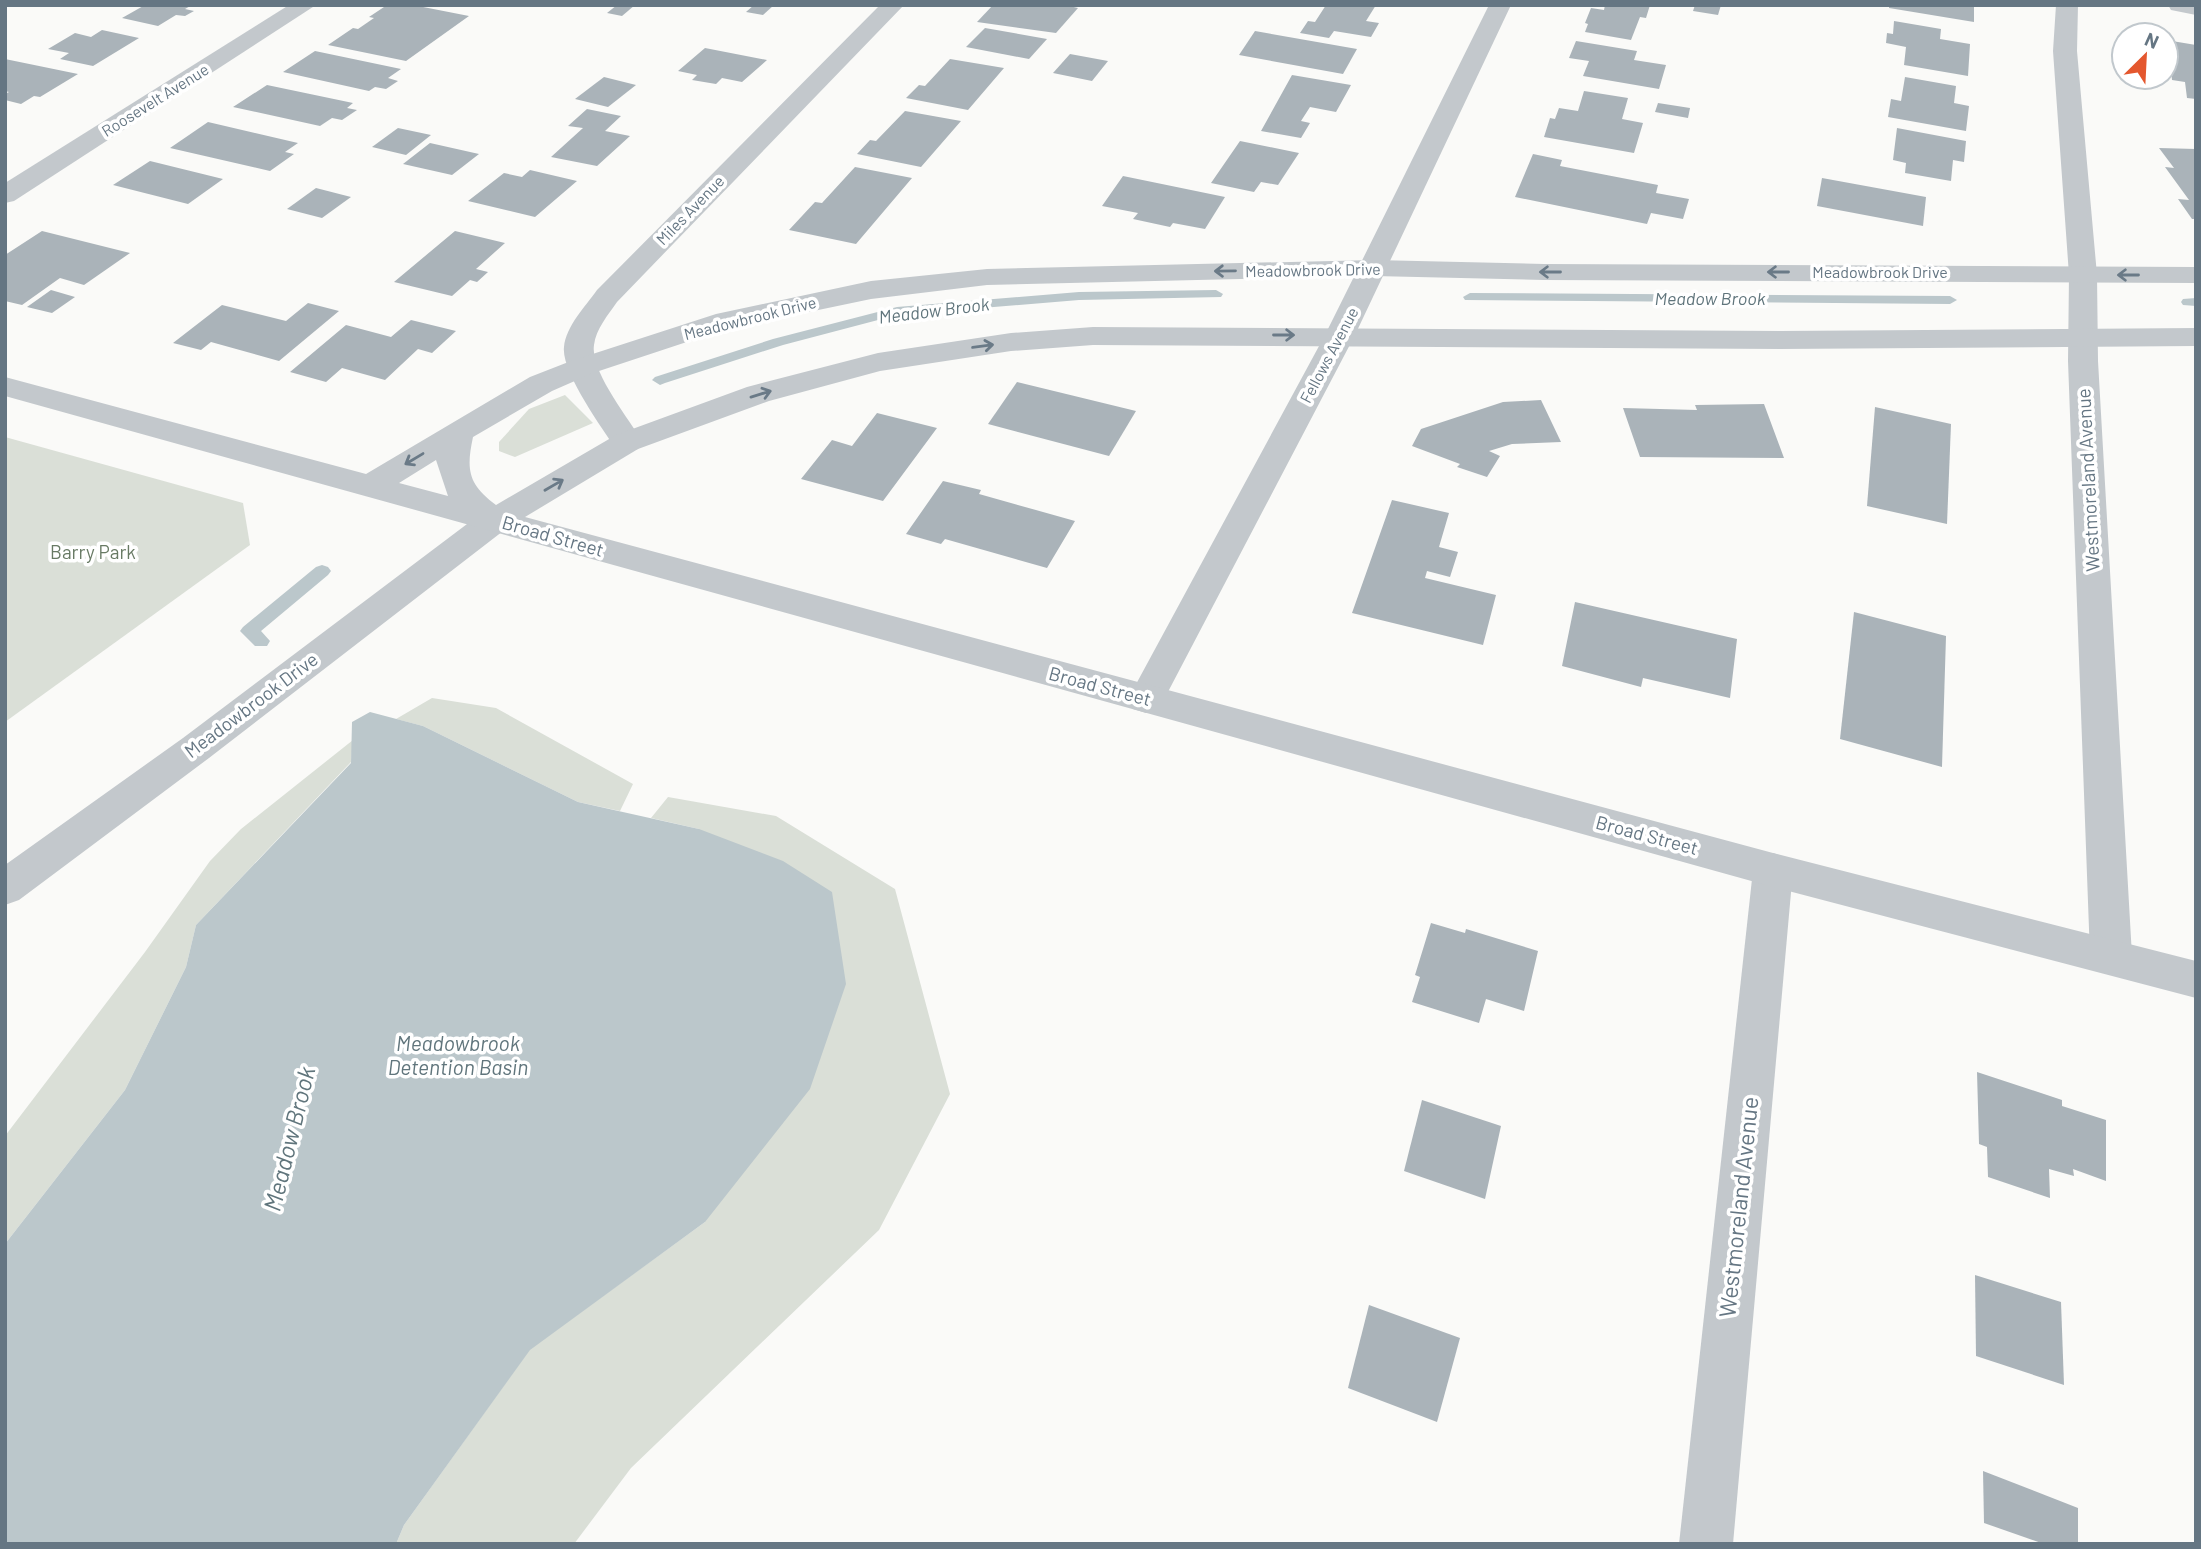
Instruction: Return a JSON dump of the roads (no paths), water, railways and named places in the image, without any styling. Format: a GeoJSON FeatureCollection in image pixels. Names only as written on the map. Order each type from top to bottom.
{"type":"FeatureCollection","features":[{"type":"Feature","properties":{"kind":"street","name":"Roosevelt Avenue"},"geometry":{"type":"LineString","coordinates":[[5,195],[305,5]]}},
{"type":"Feature","properties":{"kind":"street","name":"Miles Avenue"},"geometry":{"type":"LineString","coordinates":[[627,442],[582,367],[576,354],[578,339],[607,296],[765,132],[893,5]]}},
{"type":"Feature","properties":{"kind":"street","name":"Fellows Avenue"},"geometry":{"type":"LineString","coordinates":[[1146,699],[1340,335],[1500,5]]}},
{"type":"Feature","properties":{"kind":"street","name":"Westmoreland Avenue"},"geometry":{"type":"LineString","coordinates":[[2067,5],[2065,51],[2083,275],[2082,336],[2111,956]]}},
{"type":"Feature","properties":{"kind":"street"},"geometry":{"type":"LineString","coordinates":[[2179,5],[2196,8]]}},
{"type":"Feature","properties":{"kind":"street","name":"Meadowbrook Drive"},"geometry":{"type":"LineString","coordinates":[[370,486],[541,384],[582,367],[716,323],[871,290],[986,276],[1374,268],[1544,272],[2196,275]]}},
{"type":"Feature","properties":{"kind":"street","name":"Meadowbrook Drive"},"geometry":{"type":"LineString","coordinates":[[5,888],[196,748],[495,520],[627,442],[758,394],[878,362],[1012,342],[1093,336],[1340,335],[1780,340],[2196,337]]}},
{"type":"Feature","properties":{"kind":"street","name":"Broad Street"},"geometry":{"type":"LineString","coordinates":[[5,386],[1773,870],[2196,980]]}},
{"type":"Feature","properties":{"kind":"street"},"geometry":{"type":"LineString","coordinates":[[458,433],[451,463],[465,498],[495,520]]}},
{"type":"Feature","properties":{"kind":"street","name":"Westmoreland Avenue"},"geometry":{"type":"LineString","coordinates":[[1706,1544],[1773,870]]}},
{"type":"Feature","properties":{"kind":"water","name":"Meadowbrook Detention Basin"},"geometry":{"type":"Polygon","coordinates":[[[370,712],[423,726],[578,802],[699,829],[783,861],[832,892],[846,984],[810,1089],[705,1222],[530,1350],[404,1525],[396,1544],[5,1544],[5,1244],[125,1090],[186,967],[196,925],[351,763],[352,722],[370,712]]]}},
{"type":"Feature","properties":{"kind":"waterway","name":"Meadow Brook"},"geometry":{"type":"LineString","coordinates":[[660,380],[778,342],[897,311],[1079,296],[1216,294]]}},
{"type":"Feature","properties":{"kind":"waterway","name":"Meadow Brook"},"geometry":{"type":"LineString","coordinates":[[1470,297],[1950,300]]}},
{"type":"Feature","properties":{"kind":"waterway","name":"Meadow Brook"},"geometry":{"type":"LineString","coordinates":[[2188,302],[2196,302]]}},
{"type":"Feature","properties":{"kind":"waterway","name":"Meadow Brook"},"geometry":{"type":"LineString","coordinates":[[261,641],[249,631],[322,571]]}},
{"type":"Feature","properties":{"kind":"park label","name":"Barry Park"},"geometry":{"type":"Point","coordinates":[93,552]}}]}
